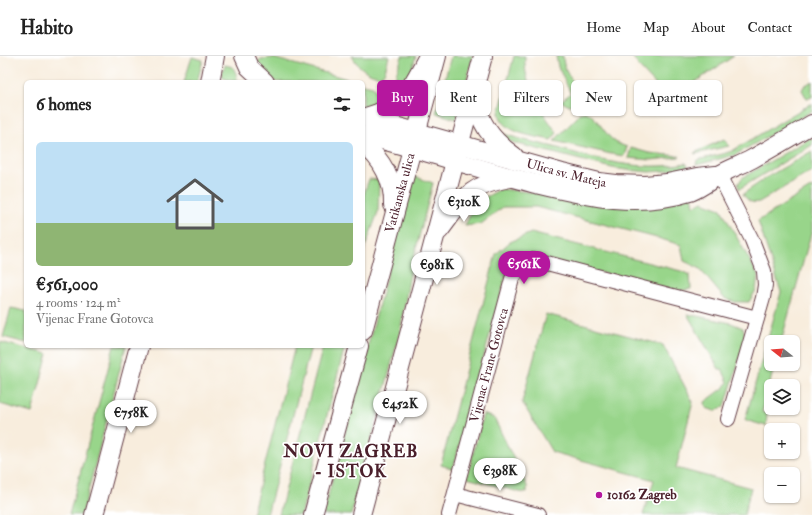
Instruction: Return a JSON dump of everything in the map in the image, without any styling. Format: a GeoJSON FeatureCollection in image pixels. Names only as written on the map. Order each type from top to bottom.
{"type":"FeatureCollection","features":[{"type":"Feature","properties":{"kind":"street"},"geometry":{"type":"LineString","coordinates":[[214,80],[216,56]]}},
{"type":"Feature","properties":{"kind":"street"},"geometry":{"type":"LineString","coordinates":[[244,56],[249,67],[263,80]]}},
{"type":"Feature","properties":{"kind":"street"},"geometry":{"type":"LineString","coordinates":[[365,122],[389,109],[404,97],[414,83],[428,56]]}},
{"type":"Feature","properties":{"kind":"street","name":"Vatikanska ulica"},"geometry":{"type":"LineString","coordinates":[[365,323],[437,56]]}},
{"type":"Feature","properties":{"kind":"street"},"geometry":{"type":"LineString","coordinates":[[477,80],[483,56]]}},
{"type":"Feature","properties":{"kind":"street"},"geometry":{"type":"LineString","coordinates":[[361,515],[467,116]]}},
{"type":"Feature","properties":{"kind":"street"},"geometry":{"type":"LineString","coordinates":[[479,116],[486,130],[499,145],[521,162]]}},
{"type":"Feature","properties":{"kind":"street","name":"Ulica sv. Mateja"},"geometry":{"type":"LineString","coordinates":[[365,123],[457,152],[521,162],[583,179],[616,184],[645,185],[719,175]]}},
{"type":"Feature","properties":{"kind":"street","name":"Ulica sv. Mateja"},"geometry":{"type":"LineString","coordinates":[[457,152],[513,178],[589,196],[627,201],[657,199],[700,188],[719,175],[751,159],[812,124]]}},
{"type":"Feature","properties":{"kind":"street"},"geometry":{"type":"LineString","coordinates":[[365,146],[381,164],[388,176],[393,197],[392,222]]}},
{"type":"Feature","properties":{"kind":"street"},"geometry":{"type":"LineString","coordinates":[[719,175],[752,240],[764,271],[765,285],[728,419]]}},
{"type":"Feature","properties":{"kind":"street"},"geometry":{"type":"LineString","coordinates":[[434,238],[473,190],[490,182],[513,178]]}},
{"type":"Feature","properties":{"kind":"street","name":"Vijenac Frane Gotovca"},"geometry":{"type":"LineString","coordinates":[[449,515],[512,279],[518,269],[531,260],[757,318]]}},
{"type":"Feature","properties":{"kind":"street"},"geometry":{"type":"LineString","coordinates":[[94,515],[138,348]]}},
{"type":"Feature","properties":{"kind":"street"},"geometry":{"type":"LineString","coordinates":[[313,515],[358,348]]}},
{"type":"Feature","properties":{"kind":"street"},"geometry":{"type":"LineString","coordinates":[[455,494],[538,515]]}},
{"type":"Feature","properties":{"kind":"green space"},"geometry":{"type":"Polygon","coordinates":[[[352,56],[389,56],[385,71],[381,76],[364,70],[357,64],[352,56]]]}},
{"type":"Feature","properties":{"kind":"green space"},"geometry":{"type":"Polygon","coordinates":[[[402,56],[416,56],[408,80],[396,80],[396,74],[402,56]]]}},
{"type":"Feature","properties":{"kind":"green space"},"geometry":{"type":"Polygon","coordinates":[[[451,56],[473,56],[467,80],[445,80],[451,56]]]}},
{"type":"Feature","properties":{"kind":"green space"},"geometry":{"type":"Polygon","coordinates":[[[514,56],[525,56],[525,67],[528,80],[508,80],[514,56]]]}},
{"type":"Feature","properties":{"kind":"green space"},"geometry":{"type":"Polygon","coordinates":[[[556,56],[563,56],[565,69],[572,80],[571,93],[558,67],[556,56]]]}},
{"type":"Feature","properties":{"kind":"green space"},"geometry":{"type":"Polygon","coordinates":[[[632,56],[734,56],[698,80],[651,80],[640,68],[632,56]]]}},
{"type":"Feature","properties":{"kind":"green space"},"geometry":{"type":"Polygon","coordinates":[[[192,57],[203,60],[198,80],[185,80],[192,57]]]}},
{"type":"Feature","properties":{"kind":"green space"},"geometry":{"type":"Polygon","coordinates":[[[273,58],[351,80],[273,80],[255,64],[261,59],[273,58]]]}},
{"type":"Feature","properties":{"kind":"green space"},"geometry":{"type":"Polygon","coordinates":[[[225,65],[233,67],[237,76],[236,80],[223,78],[222,73],[225,65]]]}},
{"type":"Feature","properties":{"kind":"green space"},"geometry":{"type":"Polygon","coordinates":[[[812,81],[812,97],[807,99],[802,90],[804,86],[812,81]]]}},
{"type":"Feature","properties":{"kind":"green space"},"geometry":{"type":"Polygon","coordinates":[[[365,84],[373,86],[377,102],[365,108],[365,84]]]}},
{"type":"Feature","properties":{"kind":"green space"},"geometry":{"type":"Polygon","coordinates":[[[571,93],[571,105],[567,105],[563,102],[563,99],[571,93]]]}},
{"type":"Feature","properties":{"kind":"green space"},"geometry":{"type":"Polygon","coordinates":[[[812,103],[812,111],[735,155],[696,165],[697,160],[732,151],[812,103]]]}},
{"type":"Feature","properties":{"kind":"green space"},"geometry":{"type":"Polygon","coordinates":[[[446,116],[457,116],[456,119],[446,116]]]}},
{"type":"Feature","properties":{"kind":"green space"},"geometry":{"type":"Polygon","coordinates":[[[500,116],[546,116],[557,133],[551,140],[528,135],[506,126],[500,116]]]}},
{"type":"Feature","properties":{"kind":"green space"},"geometry":{"type":"Polygon","coordinates":[[[578,116],[592,116],[610,137],[627,147],[624,156],[554,141],[578,116]]]}},
{"type":"Feature","properties":{"kind":"green space"},"geometry":{"type":"Polygon","coordinates":[[[501,133],[619,163],[652,166],[686,163],[689,167],[649,172],[612,168],[518,144],[506,140],[501,133]]]}},
{"type":"Feature","properties":{"kind":"green space"},"geometry":{"type":"Polygon","coordinates":[[[812,137],[812,145],[739,189],[738,184],[742,178],[812,137]]]}},
{"type":"Feature","properties":{"kind":"green space"},"geometry":{"type":"Polygon","coordinates":[[[724,139],[729,146],[694,153],[724,139]]]}},
{"type":"Feature","properties":{"kind":"green space"},"geometry":{"type":"Polygon","coordinates":[[[631,148],[649,153],[680,156],[651,160],[628,158],[631,148]]]}},
{"type":"Feature","properties":{"kind":"green space"},"geometry":{"type":"Polygon","coordinates":[[[812,151],[812,171],[759,202],[750,201],[743,194],[769,176],[812,151]]]}},
{"type":"Feature","properties":{"kind":"green space"},"geometry":{"type":"Polygon","coordinates":[[[413,176],[433,183],[411,268],[400,332],[351,515],[323,515],[413,176]]]}},
{"type":"Feature","properties":{"kind":"green space"},"geometry":{"type":"Polygon","coordinates":[[[369,179],[379,180],[378,212],[365,248],[365,191],[369,179]]]}},
{"type":"Feature","properties":{"kind":"green space"},"geometry":{"type":"Polygon","coordinates":[[[812,187],[812,230],[783,335],[769,335],[781,292],[758,221],[812,187]]]}},
{"type":"Feature","properties":{"kind":"green space"},"geometry":{"type":"Polygon","coordinates":[[[501,189],[566,196],[692,194],[694,206],[702,202],[721,209],[758,275],[756,290],[749,302],[735,302],[724,298],[699,268],[684,261],[681,245],[536,207],[503,207],[481,224],[465,226],[476,202],[501,189]]]}},
{"type":"Feature","properties":{"kind":"green space"},"geometry":{"type":"Polygon","coordinates":[[[531,233],[681,271],[690,275],[691,289],[677,291],[528,255],[516,259],[508,269],[453,469],[441,465],[496,254],[510,242],[531,233]]]}},
{"type":"Feature","properties":{"kind":"green space"},"geometry":{"type":"Polygon","coordinates":[[[11,308],[24,311],[24,342],[3,337],[11,308]]]}},
{"type":"Feature","properties":{"kind":"green space"},"geometry":{"type":"Polygon","coordinates":[[[546,314],[663,345],[693,402],[676,468],[751,488],[744,515],[643,515],[654,480],[552,452],[522,402],[546,314]]]}},
{"type":"Feature","properties":{"kind":"green space"},"geometry":{"type":"Polygon","coordinates":[[[687,314],[731,323],[743,328],[746,338],[725,406],[715,411],[706,408],[705,402],[725,387],[728,382],[722,369],[719,369],[687,314]]]}},
{"type":"Feature","properties":{"kind":"green space"},"geometry":{"type":"Polygon","coordinates":[[[0,342],[48,354],[32,413],[0,404],[0,342]]]}},
{"type":"Feature","properties":{"kind":"green space"},"geometry":{"type":"Polygon","coordinates":[[[113,348],[125,348],[82,515],[69,515],[113,348]]]}},
{"type":"Feature","properties":{"kind":"green space"},"geometry":{"type":"Polygon","coordinates":[[[294,348],[310,348],[267,515],[252,515],[294,348]]]}},
{"type":"Feature","properties":{"kind":"green space"},"geometry":{"type":"Polygon","coordinates":[[[322,348],[344,348],[301,515],[279,515],[322,348]]]}},
{"type":"Feature","properties":{"kind":"green space"},"geometry":{"type":"Polygon","coordinates":[[[764,352],[764,371],[773,371],[771,379],[764,379],[764,405],[762,412],[764,413],[764,415],[767,415],[766,423],[764,423],[764,425],[745,420],[764,352]]]}},
{"type":"Feature","properties":{"kind":"green space"},"geometry":{"type":"Polygon","coordinates":[[[483,414],[494,418],[527,486],[527,493],[467,478],[483,414]]]}},
{"type":"Feature","properties":{"kind":"place","name":"10162 Zagreb"},"geometry":{"type":"Point","coordinates":[599,495]}},
{"type":"Feature","properties":{"kind":"district","name":"NOVI ZAGREB - ISTOK"},"geometry":{"type":"Point","coordinates":[351,461]}}]}
